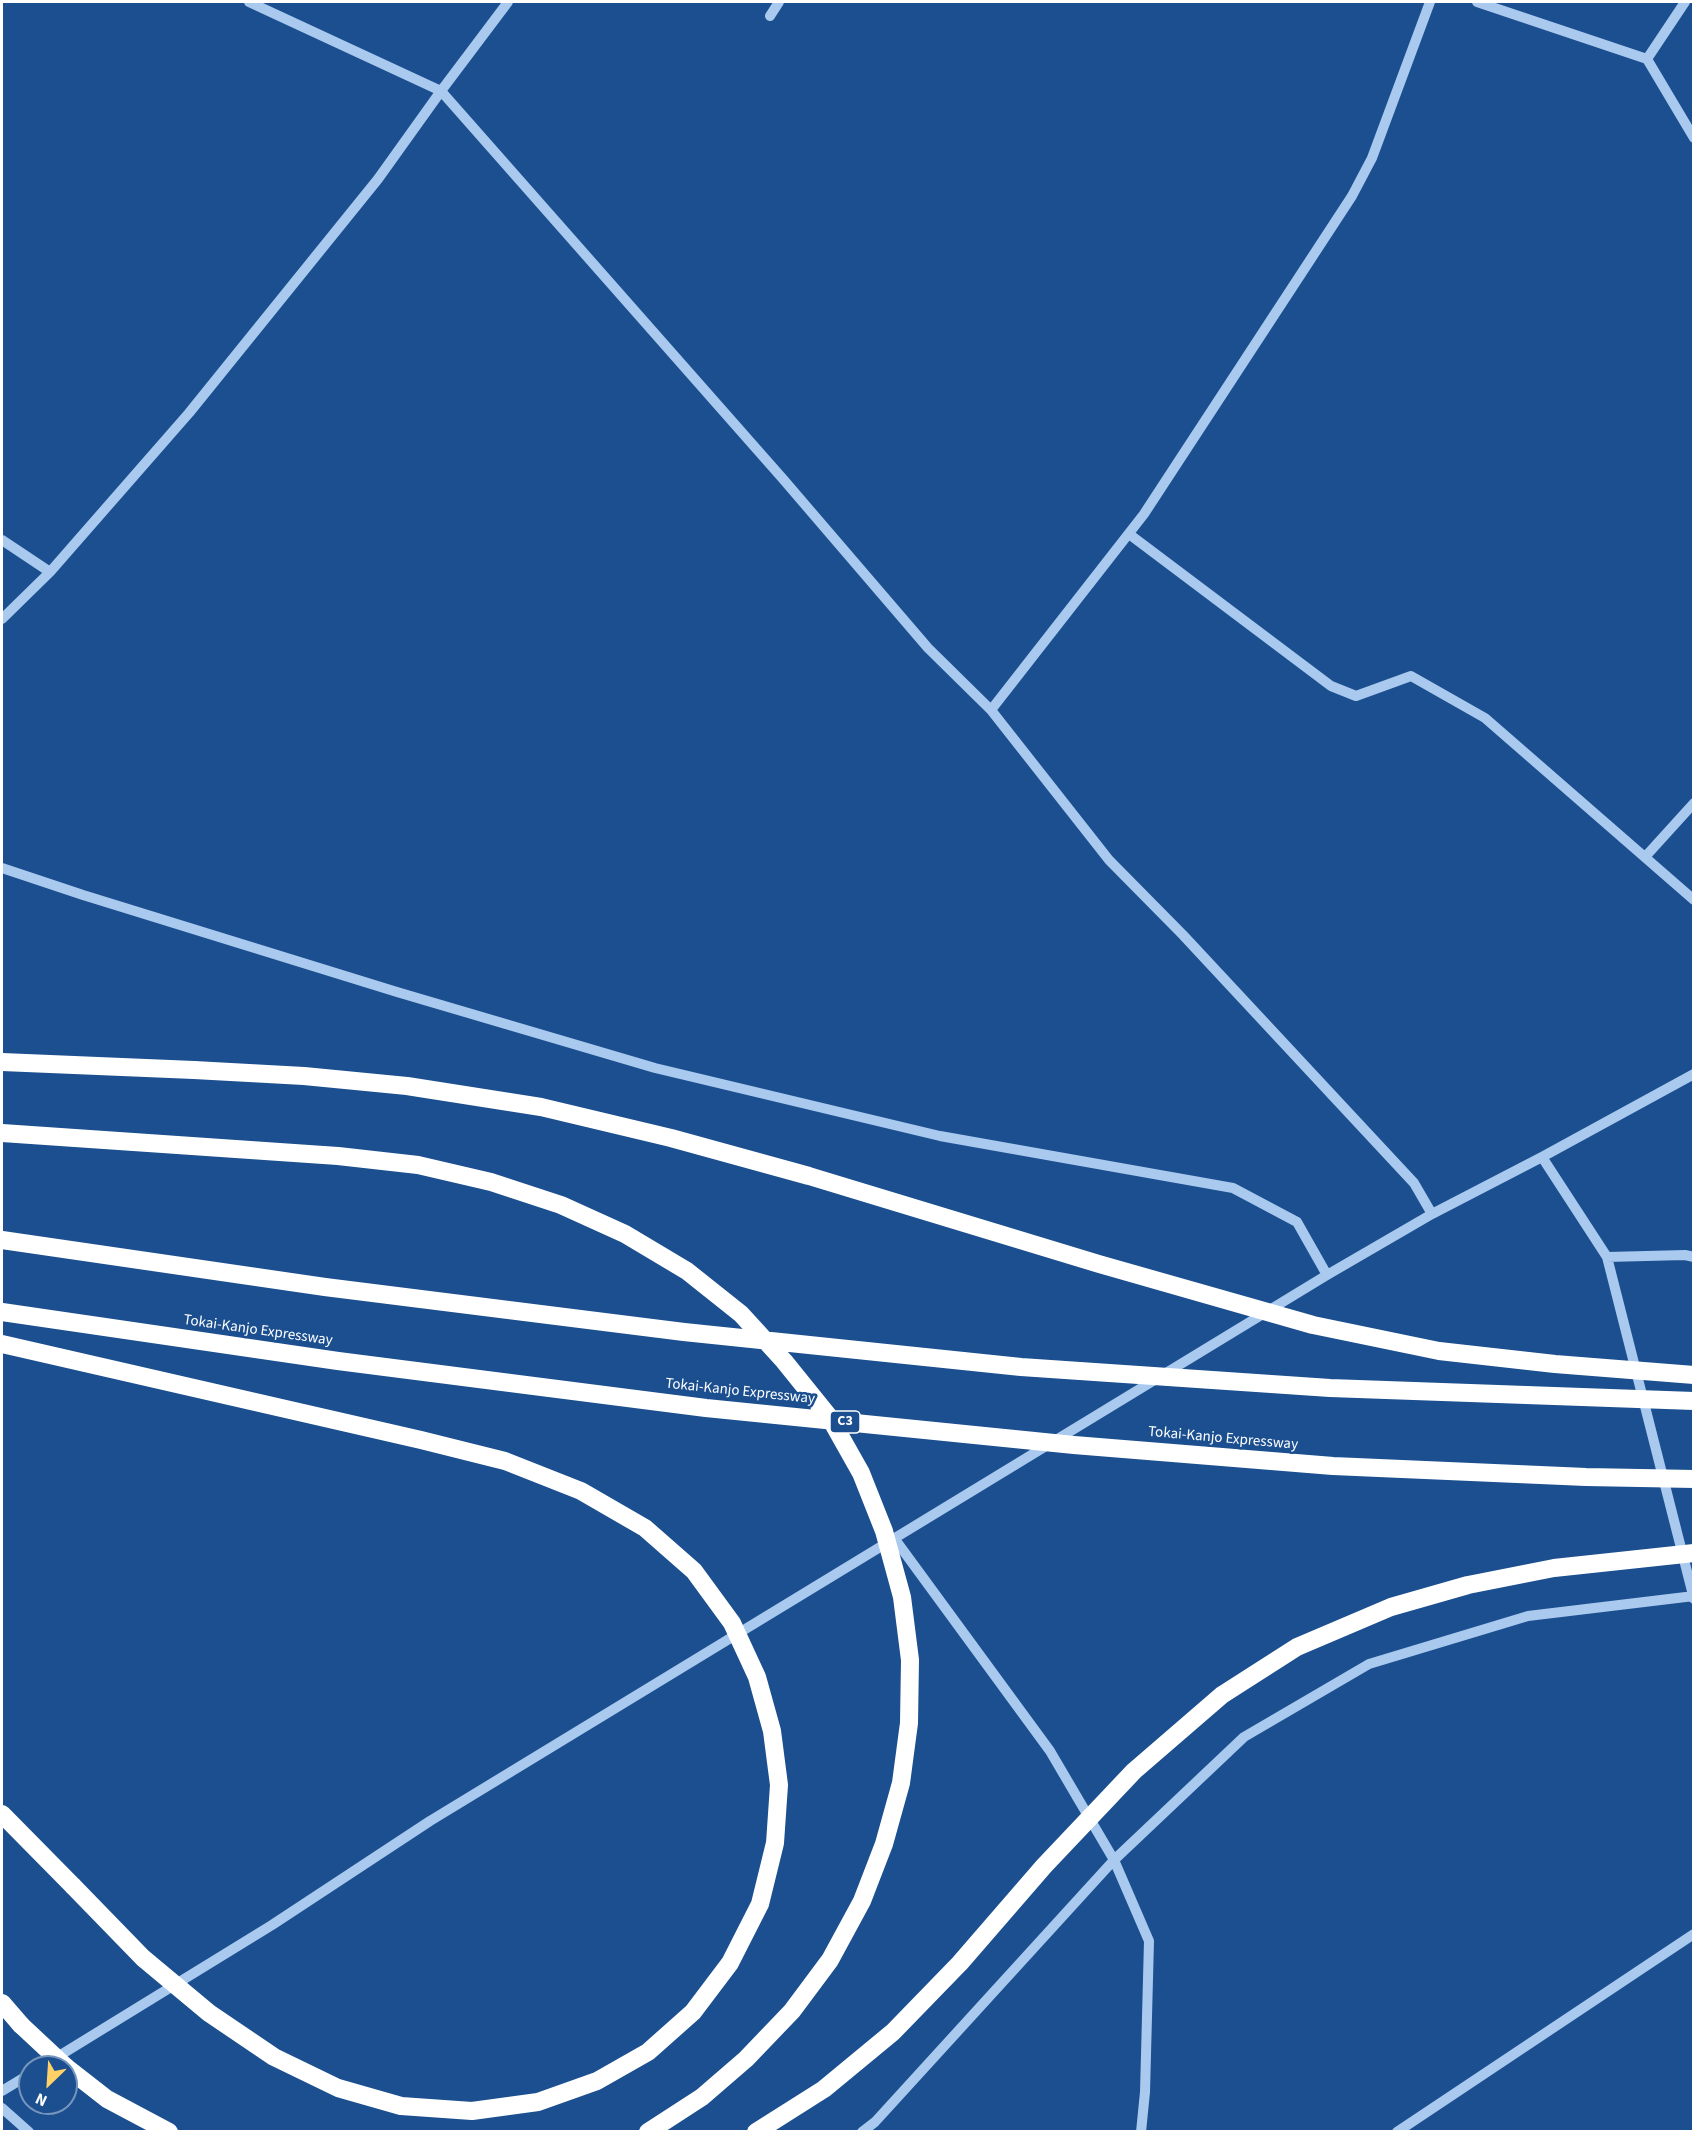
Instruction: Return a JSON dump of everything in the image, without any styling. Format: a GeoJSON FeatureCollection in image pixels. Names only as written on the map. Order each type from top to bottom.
{"type":"FeatureCollection","features":[{"type":"Feature","properties":{"kind":"highway"},"geometry":{"type":"LineString","coordinates":[[2,1062],[304,1076],[407,1086],[542,1107],[671,1138],[809,1176],[1099,1264],[1313,1325],[1439,1351],[1555,1364],[1694,1375]]}},
{"type":"Feature","properties":{"kind":"highway"},"geometry":{"type":"LineString","coordinates":[[2,1133],[338,1156],[418,1166],[490,1182],[561,1205],[625,1234],[687,1271],[741,1314],[784,1361],[830,1418],[861,1473],[884,1531],[902,1597],[910,1660],[909,1724],[901,1783],[884,1844],[861,1901],[830,1960],[792,2011],[746,2059],[702,2097],[648,2132]]}},
{"type":"Feature","properties":{"kind":"highway"},"geometry":{"type":"LineString","coordinates":[[2,1240],[325,1287],[592,1320],[1021,1367],[1330,1388],[1694,1401]]}},
{"type":"Feature","properties":{"kind":"highway","name":"Tokai-Kanjo Expressway"},"geometry":{"type":"LineString","coordinates":[[2,1312],[338,1361],[706,1408],[1027,1440],[1333,1466],[1586,1477],[1694,1479]]}},
{"type":"Feature","properties":{"kind":"highway"},"geometry":{"type":"LineString","coordinates":[[2,1344],[505,1461],[581,1491],[645,1528],[694,1571],[732,1623],[757,1677],[772,1731],[779,1785],[775,1843],[760,1904],[730,1963],[693,2012],[648,2052],[597,2081],[538,2102],[472,2111],[401,2106],[338,2088],[274,2057],[209,2013],[143,1958],[2,1814]]}},
{"type":"Feature","properties":{"kind":"highway"},"geometry":{"type":"LineString","coordinates":[[756,2132],[824,2089],[893,2032],[960,1963],[1044,1866],[1134,1771],[1222,1695],[1297,1647],[1391,1607],[1468,1585],[1554,1568],[1694,1553]]}},
{"type":"Feature","properties":{"kind":"highway"},"geometry":{"type":"LineString","coordinates":[[2,2002],[21,2025],[53,2055]]}},
{"type":"Feature","properties":{"kind":"highway"},"geometry":{"type":"LineString","coordinates":[[78,2076],[156,2132]]}},
{"type":"Feature","properties":{"kind":"highway"},"geometry":{"type":"LineString","coordinates":[[107,2099],[169,2132]]}},
{"type":"Feature","properties":{"kind":"street"},"geometry":{"type":"LineString","coordinates":[[249,2],[441,91],[775,470],[928,648],[991,710],[1109,860],[1183,935],[1414,1184],[1432,1214]]}},
{"type":"Feature","properties":{"kind":"street"},"geometry":{"type":"LineString","coordinates":[[2,619],[50,572],[189,413],[378,179],[508,2]]}},
{"type":"Feature","properties":{"kind":"street"},"geometry":{"type":"LineString","coordinates":[[770,16],[779,2]]}},
{"type":"Feature","properties":{"kind":"street"},"geometry":{"type":"LineString","coordinates":[[991,710],[1151,504],[1352,196],[1372,158],[1430,2]]}},
{"type":"Feature","properties":{"kind":"street"},"geometry":{"type":"LineString","coordinates":[[1477,2],[1647,58],[1694,138]]}},
{"type":"Feature","properties":{"kind":"street"},"geometry":{"type":"LineString","coordinates":[[1647,58],[1685,2]]}},
{"type":"Feature","properties":{"kind":"street"},"geometry":{"type":"LineString","coordinates":[[1129,534],[1331,686],[1356,696],[1411,676],[1485,718],[1694,900]]}},
{"type":"Feature","properties":{"kind":"street"},"geometry":{"type":"LineString","coordinates":[[2,540],[50,572]]}},
{"type":"Feature","properties":{"kind":"street"},"geometry":{"type":"LineString","coordinates":[[1645,857],[1694,803]]}},
{"type":"Feature","properties":{"kind":"street"},"geometry":{"type":"LineString","coordinates":[[2,868],[397,992],[655,1068],[940,1136],[1233,1188],[1297,1221],[1327,1275]]}},
{"type":"Feature","properties":{"kind":"street"},"geometry":{"type":"LineString","coordinates":[[61,2055],[272,1925],[430,1821],[1327,1275],[1432,1214],[1694,1074]]}},
{"type":"Feature","properties":{"kind":"street"},"geometry":{"type":"LineString","coordinates":[[862,2132],[875,2122],[1114,1860],[1244,1737],[1369,1664],[1528,1616],[1693,1597],[1607,1257],[1542,1157]]}},
{"type":"Feature","properties":{"kind":"street"},"geometry":{"type":"LineString","coordinates":[[1607,1257],[1684,1255],[1694,1257]]}},
{"type":"Feature","properties":{"kind":"street"},"geometry":{"type":"LineString","coordinates":[[894,1538],[1050,1751],[1114,1860],[1149,1941],[1145,2092],[1141,2132]]}},
{"type":"Feature","properties":{"kind":"street"},"geometry":{"type":"LineString","coordinates":[[1397,2132],[1694,1934]]}},
{"type":"Feature","properties":{"kind":"street"},"geometry":{"type":"LineString","coordinates":[[2,2091],[18,2081]]}},
{"type":"Feature","properties":{"kind":"street"},"geometry":{"type":"LineString","coordinates":[[2,2108],[29,2132]]}}]}
